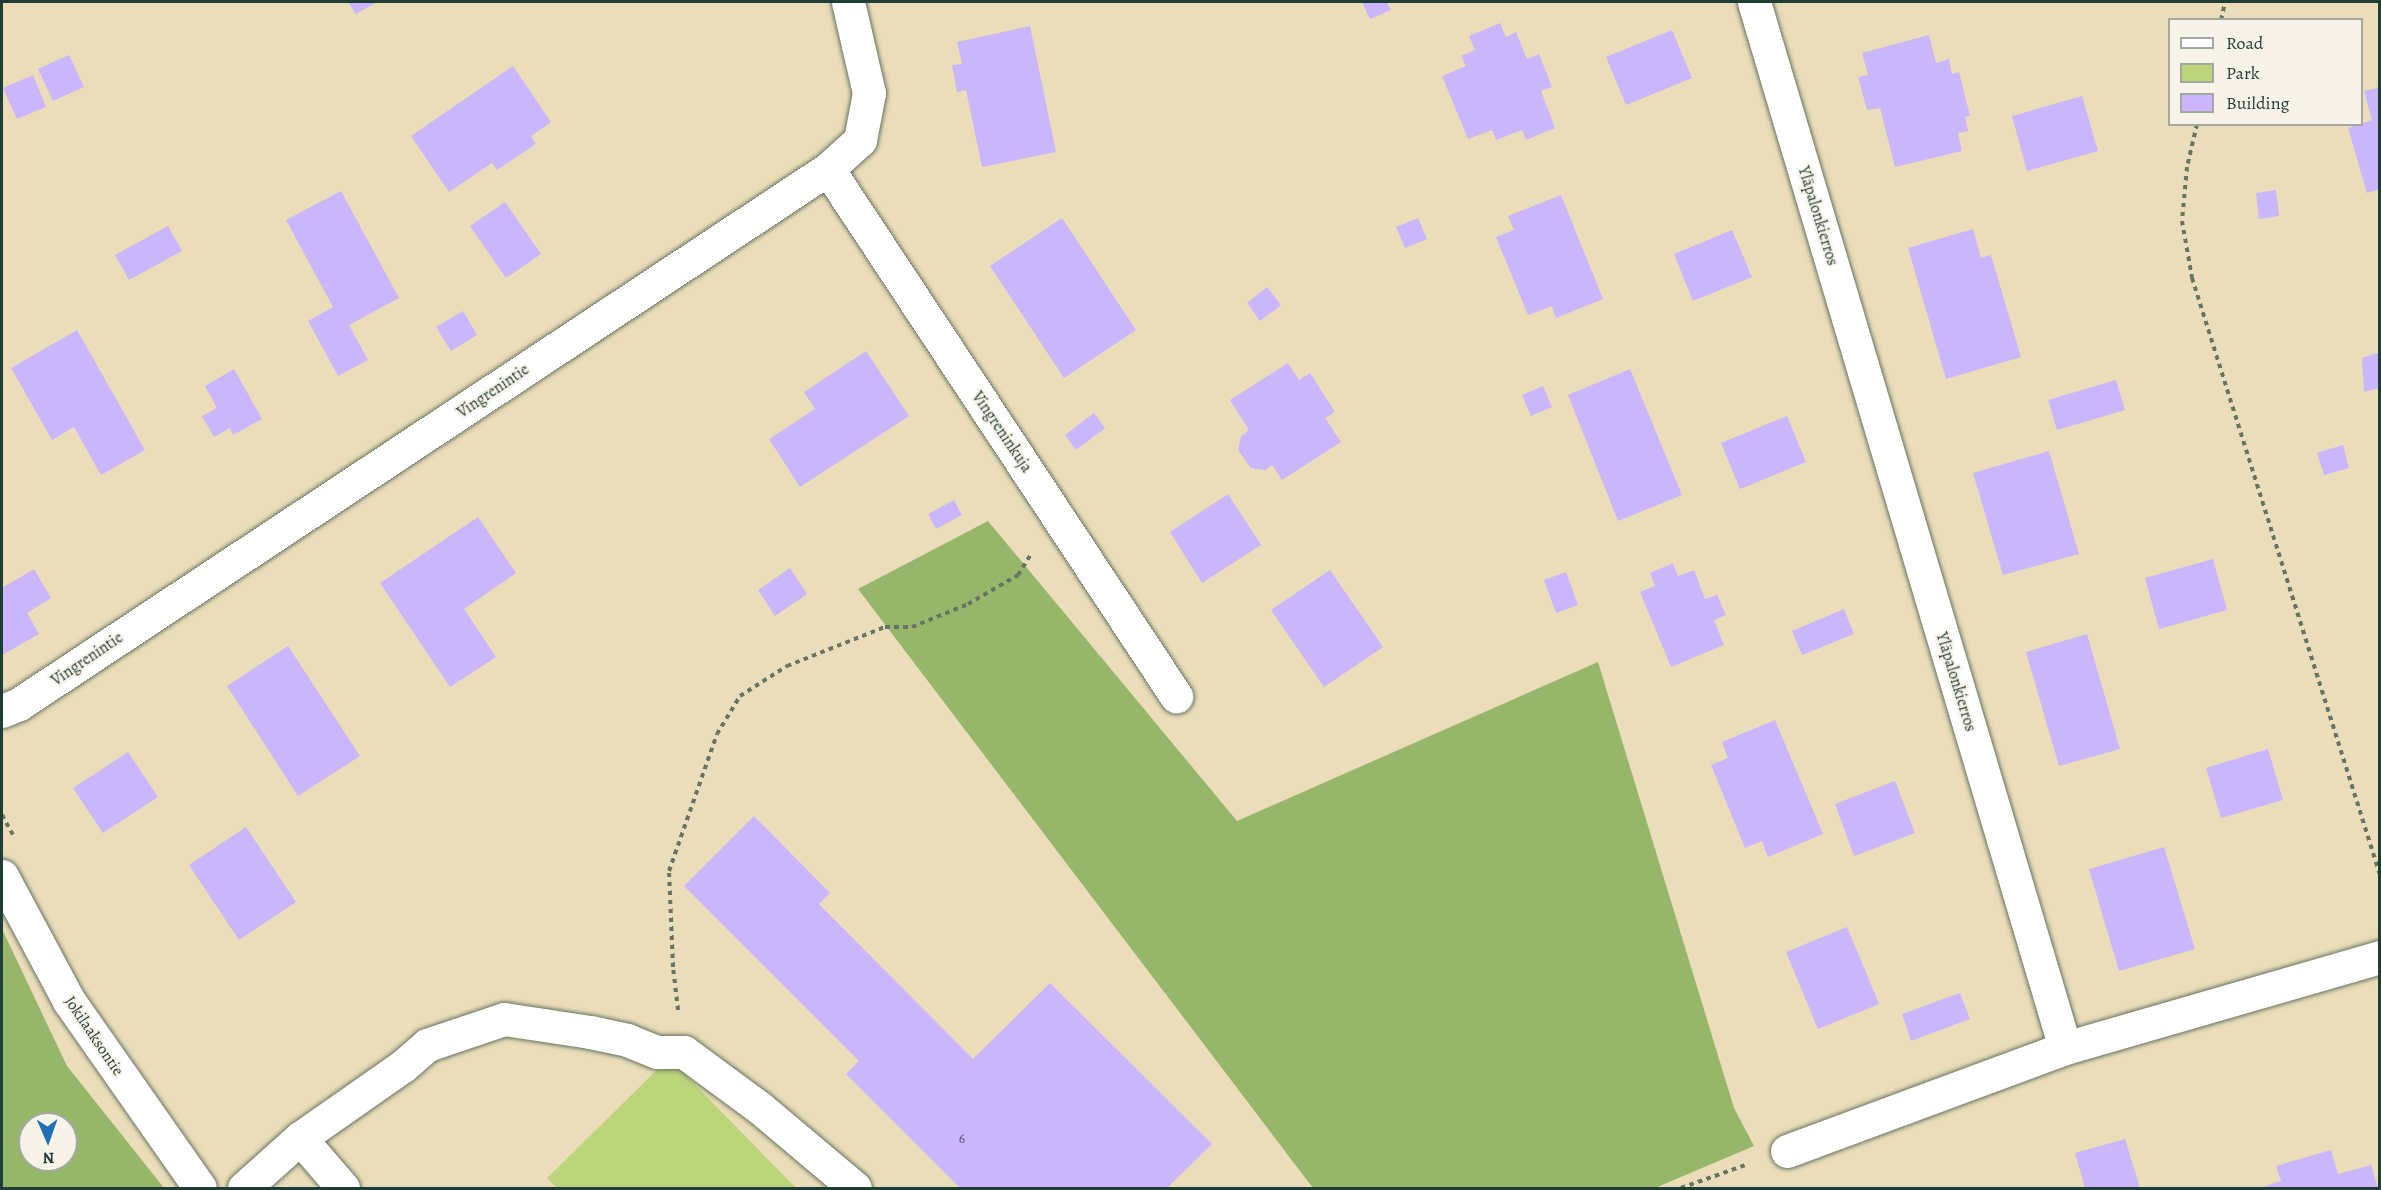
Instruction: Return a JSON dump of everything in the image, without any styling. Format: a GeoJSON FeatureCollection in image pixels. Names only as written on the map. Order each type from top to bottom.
{"type":"FeatureCollection","features":[{"type":"Feature","properties":{"kind":"street","name":"Vingrenintie"},"geometry":{"type":"LineString","coordinates":[[2,711],[29,698],[828,169],[860,140],[869,93],[848,2]]}},
{"type":"Feature","properties":{"kind":"street","name":"Yläpalonkierros"},"geometry":{"type":"LineString","coordinates":[[1754,2],[2065,1048]]}},
{"type":"Feature","properties":{"kind":"street","name":"Vingreninkuja"},"geometry":{"type":"LineString","coordinates":[[828,169],[1176,696]]}},
{"type":"Feature","properties":{"kind":"street","name":"Jokilaaksontie"},"geometry":{"type":"LineString","coordinates":[[2,876],[69,1001],[200,1188]]}},
{"type":"Feature","properties":{"kind":"street"},"geometry":{"type":"LineString","coordinates":[[1787,1151],[2065,1048],[2379,957]]}},
{"type":"Feature","properties":{"kind":"street"},"geometry":{"type":"LineString","coordinates":[[244,1188],[300,1138],[403,1066],[427,1046],[470,1018],[504,1019],[590,1032],[627,1040],[657,1052],[684,1052],[760,1107],[855,1188]]}},
{"type":"Feature","properties":{"kind":"street"},"geometry":{"type":"LineString","coordinates":[[300,1138],[343,1188]]}},
{"type":"Feature","properties":{"kind":"path"},"geometry":{"type":"LineString","coordinates":[[2221,18],[2225,2]]}},
{"type":"Feature","properties":{"kind":"path"},"geometry":{"type":"LineString","coordinates":[[2197,126],[2187,166],[2182,220],[2192,278],[2379,875]]}},
{"type":"Feature","properties":{"kind":"path"},"geometry":{"type":"LineString","coordinates":[[684,1052],[673,967],[669,872],[717,734],[740,696],[787,666],[885,627],[912,627],[968,604],[1018,575],[1036,546],[1045,497]]}},
{"type":"Feature","properties":{"kind":"path"},"geometry":{"type":"LineString","coordinates":[[1681,1188],[1787,1151]]}},
{"type":"Feature","properties":{"kind":"green space"},"geometry":{"type":"Polygon","coordinates":[[[988,521],[1237,821],[1598,662],[1734,1108],[1754,1146],[1655,1188],[1313,1188],[858,589],[988,521]]]}},
{"type":"Feature","properties":{"kind":"green space"},"geometry":{"type":"Polygon","coordinates":[[[2,929],[67,1066],[164,1188],[2,1188],[2,929]]]}},
{"type":"Feature","properties":{"kind":"green space"},"geometry":{"type":"Polygon","coordinates":[[[669,1058],[796,1188],[557,1188],[547,1178],[669,1058]]]}},
{"type":"Feature","properties":{"kind":"building"},"geometry":{"type":"Polygon","coordinates":[[[348,2],[377,2],[356,14],[348,2]]]}},
{"type":"Feature","properties":{"kind":"building"},"geometry":{"type":"Polygon","coordinates":[[[1362,2],[1387,2],[1391,10],[1370,19],[1362,2]]]}},
{"type":"Feature","properties":{"kind":"building"},"geometry":{"type":"Polygon","coordinates":[[[1500,23],[1506,37],[1516,32],[1527,59],[1539,54],[1552,87],[1541,91],[1555,128],[1526,140],[1522,130],[1496,140],[1492,130],[1468,139],[1442,76],[1466,66],[1461,56],[1475,50],[1469,36],[1500,23]]]}},
{"type":"Feature","properties":{"kind":"building"},"geometry":{"type":"Polygon","coordinates":[[[1030,26],[1056,152],[982,167],[966,90],[957,92],[952,65],[962,64],[957,42],[1030,26]]]}},
{"type":"Feature","properties":{"kind":"building"},"geometry":{"type":"Polygon","coordinates":[[[1672,30],[1692,78],[1626,105],[1606,57],[1672,30]]]}},
{"type":"Feature","properties":{"kind":"building"},"geometry":{"type":"Polygon","coordinates":[[[1929,35],[1936,63],[1949,59],[1952,74],[1959,72],[1970,116],[1965,117],[1968,131],[1958,133],[1962,151],[1895,167],[1880,108],[1867,110],[1858,77],[1868,75],[1862,53],[1929,35]]]}},
{"type":"Feature","properties":{"kind":"building"},"geometry":{"type":"Polygon","coordinates":[[[69,55],[84,87],[53,101],[38,69],[69,55]]]}},
{"type":"Feature","properties":{"kind":"building"},"geometry":{"type":"Polygon","coordinates":[[[513,66],[551,122],[531,136],[536,144],[497,170],[492,163],[449,192],[411,136],[513,66]]]}},
{"type":"Feature","properties":{"kind":"building"},"geometry":{"type":"Polygon","coordinates":[[[33,75],[46,107],[17,119],[3,88],[33,75]]]}},
{"type":"Feature","properties":{"kind":"building"},"geometry":{"type":"Polygon","coordinates":[[[2380,87],[2380,189],[2367,193],[2348,128],[2363,126],[2363,123],[2372,120],[2364,91],[2380,87]]]}},
{"type":"Feature","properties":{"kind":"building"},"geometry":{"type":"Polygon","coordinates":[[[2082,96],[2098,151],[2027,171],[2012,116],[2082,96]]]}},
{"type":"Feature","properties":{"kind":"building"},"geometry":{"type":"Polygon","coordinates":[[[2276,190],[2279,216],[2259,219],[2256,193],[2276,190]]]}},
{"type":"Feature","properties":{"kind":"building"},"geometry":{"type":"Polygon","coordinates":[[[341,191],[399,298],[349,325],[368,360],[338,376],[308,321],[333,307],[286,220],[341,191]]]}},
{"type":"Feature","properties":{"kind":"building"},"geometry":{"type":"Polygon","coordinates":[[[1561,195],[1603,299],[1556,318],[1552,306],[1528,315],[1496,237],[1514,230],[1508,216],[1561,195]]]}},
{"type":"Feature","properties":{"kind":"building"},"geometry":{"type":"Polygon","coordinates":[[[505,202],[541,254],[506,278],[470,226],[505,202]]]}},
{"type":"Feature","properties":{"kind":"building"},"geometry":{"type":"Polygon","coordinates":[[[1062,218],[1136,330],[1064,378],[990,266],[1062,218]]]}},
{"type":"Feature","properties":{"kind":"building"},"geometry":{"type":"Polygon","coordinates":[[[1418,218],[1427,239],[1405,248],[1396,227],[1418,218]]]}},
{"type":"Feature","properties":{"kind":"building"},"geometry":{"type":"Polygon","coordinates":[[[168,226],[182,251],[129,280],[115,255],[168,226]]]}},
{"type":"Feature","properties":{"kind":"building"},"geometry":{"type":"Polygon","coordinates":[[[1973,229],[1981,258],[1991,255],[2021,357],[1946,379],[1908,248],[1973,229]]]}},
{"type":"Feature","properties":{"kind":"building"},"geometry":{"type":"Polygon","coordinates":[[[1732,230],[1752,277],[1693,301],[1674,254],[1732,230]]]}},
{"type":"Feature","properties":{"kind":"building"},"geometry":{"type":"Polygon","coordinates":[[[1267,287],[1281,305],[1260,321],[1247,303],[1267,287]]]}},
{"type":"Feature","properties":{"kind":"building"},"geometry":{"type":"Polygon","coordinates":[[[463,311],[477,335],[451,351],[436,327],[463,311]]]}},
{"type":"Feature","properties":{"kind":"building"},"geometry":{"type":"Polygon","coordinates":[[[77,330],[145,450],[101,475],[74,427],[52,440],[11,368],[77,330]]]}},
{"type":"Feature","properties":{"kind":"building"},"geometry":{"type":"Polygon","coordinates":[[[866,351],[909,416],[800,487],[769,439],[815,409],[804,392],[866,351]]]}},
{"type":"Feature","properties":{"kind":"building"},"geometry":{"type":"Polygon","coordinates":[[[2380,352],[2380,388],[2364,392],[2362,358],[2380,352]]]}},
{"type":"Feature","properties":{"kind":"building"},"geometry":{"type":"Polygon","coordinates":[[[1288,363],[1299,380],[1310,373],[1335,412],[1325,418],[1341,442],[1282,480],[1272,465],[1265,470],[1251,468],[1238,450],[1241,436],[1249,430],[1230,400],[1288,363]]]}},
{"type":"Feature","properties":{"kind":"building"},"geometry":{"type":"Polygon","coordinates":[[[234,369],[262,419],[233,435],[230,428],[214,437],[202,416],[217,408],[205,386],[234,369]]]}},
{"type":"Feature","properties":{"kind":"building"},"geometry":{"type":"Polygon","coordinates":[[[1630,369],[1682,495],[1618,521],[1568,395],[1630,369]]]}},
{"type":"Feature","properties":{"kind":"building"},"geometry":{"type":"Polygon","coordinates":[[[2116,380],[2125,410],[2057,430],[2048,400],[2116,380]]]}},
{"type":"Feature","properties":{"kind":"building"},"geometry":{"type":"Polygon","coordinates":[[[1543,386],[1552,407],[1531,416],[1522,395],[1543,386]]]}},
{"type":"Feature","properties":{"kind":"building"},"geometry":{"type":"Polygon","coordinates":[[[1094,413],[1105,428],[1076,450],[1065,435],[1094,413]]]}},
{"type":"Feature","properties":{"kind":"building"},"geometry":{"type":"Polygon","coordinates":[[[1787,416],[1806,462],[1740,489],[1721,443],[1787,416]]]}},
{"type":"Feature","properties":{"kind":"building"},"geometry":{"type":"Polygon","coordinates":[[[2343,445],[2349,468],[2324,475],[2317,453],[2343,445]]]}},
{"type":"Feature","properties":{"kind":"building"},"geometry":{"type":"Polygon","coordinates":[[[2049,451],[2079,554],[2003,575],[1973,473],[2049,451]]]}},
{"type":"Feature","properties":{"kind":"building"},"geometry":{"type":"Polygon","coordinates":[[[1228,494],[1261,545],[1202,583],[1170,532],[1228,494]]]}},
{"type":"Feature","properties":{"kind":"building"},"geometry":{"type":"Polygon","coordinates":[[[954,500],[962,515],[936,529],[928,514],[954,500]]]}},
{"type":"Feature","properties":{"kind":"building"},"geometry":{"type":"Polygon","coordinates":[[[478,517],[516,573],[464,609],[496,657],[450,687],[380,583],[478,517]]]}},
{"type":"Feature","properties":{"kind":"building"},"geometry":{"type":"Polygon","coordinates":[[[2213,559],[2227,610],[2159,629],[2145,578],[2213,559]]]}},
{"type":"Feature","properties":{"kind":"building"},"geometry":{"type":"Polygon","coordinates":[[[1673,563],[1678,576],[1694,570],[1705,599],[1717,595],[1726,615],[1714,620],[1724,645],[1671,667],[1640,592],[1655,586],[1650,573],[1673,563]]]}},
{"type":"Feature","properties":{"kind":"building"},"geometry":{"type":"Polygon","coordinates":[[[790,568],[807,594],[775,616],[758,590],[790,568]]]}},
{"type":"Feature","properties":{"kind":"building"},"geometry":{"type":"Polygon","coordinates":[[[34,569],[51,598],[27,613],[39,634],[2,655],[2,588],[34,569]]]}},
{"type":"Feature","properties":{"kind":"building"},"geometry":{"type":"Polygon","coordinates":[[[1330,570],[1383,647],[1324,687],[1271,610],[1330,570]]]}},
{"type":"Feature","properties":{"kind":"building"},"geometry":{"type":"Polygon","coordinates":[[[1566,572],[1578,605],[1556,613],[1544,580],[1566,572]]]}},
{"type":"Feature","properties":{"kind":"building"},"geometry":{"type":"Polygon","coordinates":[[[1844,609],[1854,634],[1802,655],[1792,631],[1844,609]]]}},
{"type":"Feature","properties":{"kind":"building"},"geometry":{"type":"Polygon","coordinates":[[[2087,634],[2120,749],[2059,766],[2026,652],[2087,634]]]}},
{"type":"Feature","properties":{"kind":"building"},"geometry":{"type":"Polygon","coordinates":[[[288,646],[360,756],[298,796],[227,686],[288,646]]]}},
{"type":"Feature","properties":{"kind":"building"},"geometry":{"type":"Polygon","coordinates":[[[1775,720],[1823,834],[1768,857],[1762,841],[1745,848],[1711,765],[1728,758],[1722,742],[1775,720]]]}},
{"type":"Feature","properties":{"kind":"building"},"geometry":{"type":"Polygon","coordinates":[[[2268,749],[2283,800],[2221,818],[2206,768],[2268,749]]]}},
{"type":"Feature","properties":{"kind":"building"},"geometry":{"type":"Polygon","coordinates":[[[128,752],[158,797],[103,833],[73,788],[128,752]]]}},
{"type":"Feature","properties":{"kind":"building"},"geometry":{"type":"Polygon","coordinates":[[[1895,781],[1915,833],[1854,856],[1835,804],[1895,781]]]}},
{"type":"Feature","properties":{"kind":"building"},"geometry":{"type":"Polygon","coordinates":[[[754,816],[830,893],[819,904],[973,1059],[1050,983],[1212,1144],[1167,1188],[960,1188],[846,1074],[859,1061],[684,886],[754,816]]]}},
{"type":"Feature","properties":{"kind":"building"},"geometry":{"type":"Polygon","coordinates":[[[246,827],[296,902],[239,940],[189,865],[246,827]]]}},
{"type":"Feature","properties":{"kind":"building"},"geometry":{"type":"Polygon","coordinates":[[[2164,847],[2195,949],[2119,971],[2089,869],[2164,847]]]}},
{"type":"Feature","properties":{"kind":"building"},"geometry":{"type":"Polygon","coordinates":[[[1847,927],[1879,1004],[1818,1029],[1786,952],[1847,927]]]}},
{"type":"Feature","properties":{"kind":"building"},"geometry":{"type":"Polygon","coordinates":[[[1960,993],[1970,1019],[1911,1041],[1902,1014],[1960,993]]]}},
{"type":"Feature","properties":{"kind":"building"},"geometry":{"type":"Polygon","coordinates":[[[2125,1139],[2140,1188],[2085,1188],[2075,1153],[2125,1139]]]}},
{"type":"Feature","properties":{"kind":"building"},"geometry":{"type":"Polygon","coordinates":[[[2331,1150],[2338,1174],[2371,1165],[2378,1188],[2259,1188],[2281,1181],[2276,1166],[2331,1150]]]}}]}
